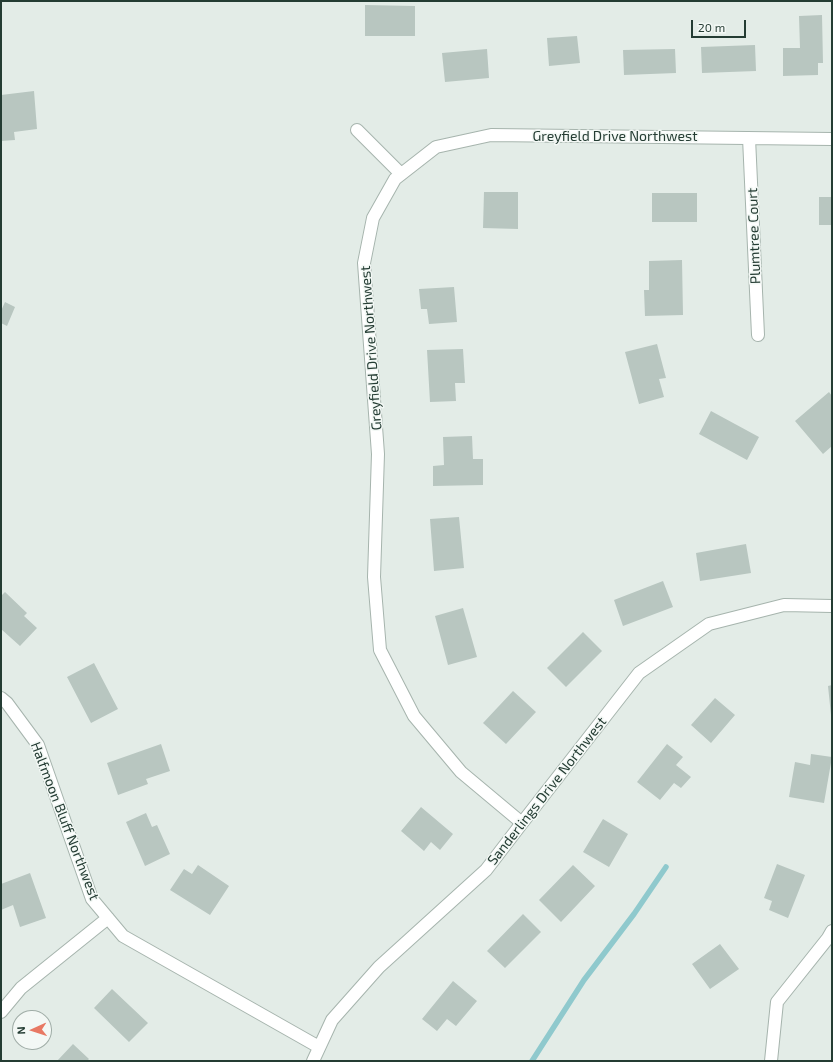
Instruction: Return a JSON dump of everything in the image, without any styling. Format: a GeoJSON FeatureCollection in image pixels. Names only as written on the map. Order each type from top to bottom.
{"type":"FeatureCollection","features":[{"type":"Feature","properties":{"kind":"street"},"geometry":{"type":"LineString","coordinates":[[357,130],[401,174]]}},
{"type":"Feature","properties":{"kind":"street","name":"Greyfield Drive Northwest"},"geometry":{"type":"LineString","coordinates":[[522,823],[461,772],[414,716],[380,650],[374,577],[378,454],[364,263],[373,218],[395,179],[436,147],[491,135],[832,139]]}},
{"type":"Feature","properties":{"kind":"street","name":"Plumtree Court"},"geometry":{"type":"LineString","coordinates":[[750,138],[758,335]]}},
{"type":"Feature","properties":{"kind":"street","name":"Sanderlings Drive Northwest"},"geometry":{"type":"LineString","coordinates":[[313,1061],[332,1020],[347,1002],[379,967],[486,870],[639,673],[709,624],[784,605],[832,606]]}},
{"type":"Feature","properties":{"kind":"street","name":"Halfmoon Bluff Northwest"},"geometry":{"type":"LineString","coordinates":[[1,698],[7,703],[38,745],[92,898],[123,936],[319,1047]]}},
{"type":"Feature","properties":{"kind":"street"},"geometry":{"type":"LineString","coordinates":[[1,1012],[21,988],[108,918]]}},
{"type":"Feature","properties":{"kind":"street"},"geometry":{"type":"LineString","coordinates":[[771,1061],[777,1002],[832,931]]}},
{"type":"Feature","properties":{"kind":"building"},"geometry":{"type":"Polygon","coordinates":[[[365,5],[415,6],[415,36],[365,36],[365,5]]]}},
{"type":"Feature","properties":{"kind":"building"},"geometry":{"type":"Polygon","coordinates":[[[822,15],[823,63],[818,63],[818,75],[783,76],[783,48],[800,48],[799,16],[822,15]]]}},
{"type":"Feature","properties":{"kind":"building"},"geometry":{"type":"Polygon","coordinates":[[[577,36],[580,63],[549,66],[547,38],[577,36]]]}},
{"type":"Feature","properties":{"kind":"building"},"geometry":{"type":"Polygon","coordinates":[[[755,45],[756,71],[702,73],[701,47],[755,45]]]}},
{"type":"Feature","properties":{"kind":"building"},"geometry":{"type":"Polygon","coordinates":[[[487,49],[489,78],[445,82],[442,53],[487,49]]]}},
{"type":"Feature","properties":{"kind":"building"},"geometry":{"type":"Polygon","coordinates":[[[675,49],[676,73],[624,75],[623,50],[675,49]]]}},
{"type":"Feature","properties":{"kind":"building"},"geometry":{"type":"Polygon","coordinates":[[[34,91],[37,129],[14,132],[15,140],[1,141],[1,95],[34,91]]]}},
{"type":"Feature","properties":{"kind":"building"},"geometry":{"type":"Polygon","coordinates":[[[484,192],[518,192],[518,229],[483,228],[484,192]]]}},
{"type":"Feature","properties":{"kind":"building"},"geometry":{"type":"Polygon","coordinates":[[[652,193],[697,193],[697,222],[652,222],[652,193]]]}},
{"type":"Feature","properties":{"kind":"building"},"geometry":{"type":"Polygon","coordinates":[[[819,197],[832,197],[832,225],[819,225],[819,197]]]}},
{"type":"Feature","properties":{"kind":"building"},"geometry":{"type":"Polygon","coordinates":[[[682,260],[683,315],[645,316],[644,290],[649,290],[649,261],[682,260]]]}},
{"type":"Feature","properties":{"kind":"building"},"geometry":{"type":"Polygon","coordinates":[[[454,287],[457,322],[429,324],[427,309],[421,309],[419,289],[454,287]]]}},
{"type":"Feature","properties":{"kind":"building"},"geometry":{"type":"Polygon","coordinates":[[[5,302],[15,307],[7,326],[1,323],[1,311],[5,302]]]}},
{"type":"Feature","properties":{"kind":"building"},"geometry":{"type":"Polygon","coordinates":[[[657,344],[666,378],[659,379],[664,397],[639,404],[625,352],[657,344]]]}},
{"type":"Feature","properties":{"kind":"building"},"geometry":{"type":"Polygon","coordinates":[[[463,349],[465,383],[455,383],[456,401],[430,402],[427,350],[463,349]]]}},
{"type":"Feature","properties":{"kind":"building"},"geometry":{"type":"Polygon","coordinates":[[[829,392],[832,396],[832,446],[823,454],[795,421],[829,392]]]}},
{"type":"Feature","properties":{"kind":"building"},"geometry":{"type":"Polygon","coordinates":[[[711,411],[759,437],[747,460],[699,434],[711,411]]]}},
{"type":"Feature","properties":{"kind":"building"},"geometry":{"type":"Polygon","coordinates":[[[472,436],[473,459],[483,459],[483,485],[433,486],[433,466],[444,465],[443,437],[472,436]]]}},
{"type":"Feature","properties":{"kind":"building"},"geometry":{"type":"Polygon","coordinates":[[[459,517],[464,568],[434,571],[430,519],[459,517]]]}},
{"type":"Feature","properties":{"kind":"building"},"geometry":{"type":"Polygon","coordinates":[[[746,544],[751,573],[700,581],[696,553],[746,544]]]}},
{"type":"Feature","properties":{"kind":"building"},"geometry":{"type":"Polygon","coordinates":[[[663,581],[673,607],[623,626],[614,600],[663,581]]]}},
{"type":"Feature","properties":{"kind":"building"},"geometry":{"type":"Polygon","coordinates":[[[5,592],[27,613],[24,616],[37,628],[20,646],[1,629],[1,596],[5,592]]]}},
{"type":"Feature","properties":{"kind":"building"},"geometry":{"type":"Polygon","coordinates":[[[463,608],[477,657],[448,665],[435,616],[463,608]]]}},
{"type":"Feature","properties":{"kind":"building"},"geometry":{"type":"Polygon","coordinates":[[[583,632],[602,651],[566,687],[547,668],[583,632]]]}},
{"type":"Feature","properties":{"kind":"building"},"geometry":{"type":"Polygon","coordinates":[[[94,663],[118,709],[91,723],[67,677],[94,663]]]}},
{"type":"Feature","properties":{"kind":"building"},"geometry":{"type":"Polygon","coordinates":[[[832,685],[832,715],[831,715],[828,686],[832,685]]]}},
{"type":"Feature","properties":{"kind":"building"},"geometry":{"type":"Polygon","coordinates":[[[513,691],[536,712],[506,744],[483,723],[513,691]]]}},
{"type":"Feature","properties":{"kind":"building"},"geometry":{"type":"Polygon","coordinates":[[[715,698],[735,715],[711,743],[691,725],[715,698]]]}},
{"type":"Feature","properties":{"kind":"building"},"geometry":{"type":"Polygon","coordinates":[[[161,744],[170,771],[146,779],[148,784],[118,795],[107,763],[161,744]]]}},
{"type":"Feature","properties":{"kind":"building"},"geometry":{"type":"Polygon","coordinates":[[[667,744],[683,757],[676,765],[691,777],[681,788],[674,783],[660,800],[637,782],[667,744]]]}},
{"type":"Feature","properties":{"kind":"building"},"geometry":{"type":"Polygon","coordinates":[[[811,754],[832,757],[824,803],[789,797],[795,762],[810,765],[811,754]]]}},
{"type":"Feature","properties":{"kind":"building"},"geometry":{"type":"Polygon","coordinates":[[[421,807],[453,834],[440,850],[431,842],[424,851],[401,831],[421,807]]]}},
{"type":"Feature","properties":{"kind":"building"},"geometry":{"type":"Polygon","coordinates":[[[146,813],[152,827],[157,825],[170,854],[145,866],[126,822],[146,813]]]}},
{"type":"Feature","properties":{"kind":"building"},"geometry":{"type":"Polygon","coordinates":[[[603,819],[628,834],[609,867],[583,852],[603,819]]]}},
{"type":"Feature","properties":{"kind":"building"},"geometry":{"type":"Polygon","coordinates":[[[777,864],[805,875],[788,918],[769,910],[772,901],[764,898],[777,864]]]}},
{"type":"Feature","properties":{"kind":"building"},"geometry":{"type":"Polygon","coordinates":[[[198,865],[229,886],[210,915],[170,890],[184,869],[192,874],[198,865]]]}},
{"type":"Feature","properties":{"kind":"building"},"geometry":{"type":"Polygon","coordinates":[[[573,865],[595,886],[561,922],[539,900],[573,865]]]}},
{"type":"Feature","properties":{"kind":"building"},"geometry":{"type":"Polygon","coordinates":[[[30,873],[46,918],[20,927],[13,905],[1,910],[1,884],[30,873]]]}},
{"type":"Feature","properties":{"kind":"building"},"geometry":{"type":"Polygon","coordinates":[[[523,914],[541,932],[505,968],[487,951],[523,914]]]}},
{"type":"Feature","properties":{"kind":"building"},"geometry":{"type":"Polygon","coordinates":[[[720,944],[739,969],[710,989],[692,964],[720,944]]]}},
{"type":"Feature","properties":{"kind":"building"},"geometry":{"type":"Polygon","coordinates":[[[453,981],[477,1001],[456,1026],[447,1019],[437,1031],[422,1019],[453,981]]]}},
{"type":"Feature","properties":{"kind":"building"},"geometry":{"type":"Polygon","coordinates":[[[112,989],[148,1023],[129,1042],[94,1008],[112,989]]]}},
{"type":"Feature","properties":{"kind":"building"},"geometry":{"type":"Polygon","coordinates":[[[73,1044],[89,1059],[87,1061],[57,1061],[73,1044]]]}},
{"type":"Feature","properties":{"kind":"waterway"},"geometry":{"type":"LineString","coordinates":[[532,1061],[584,980],[634,914],[666,867]]}}]}
